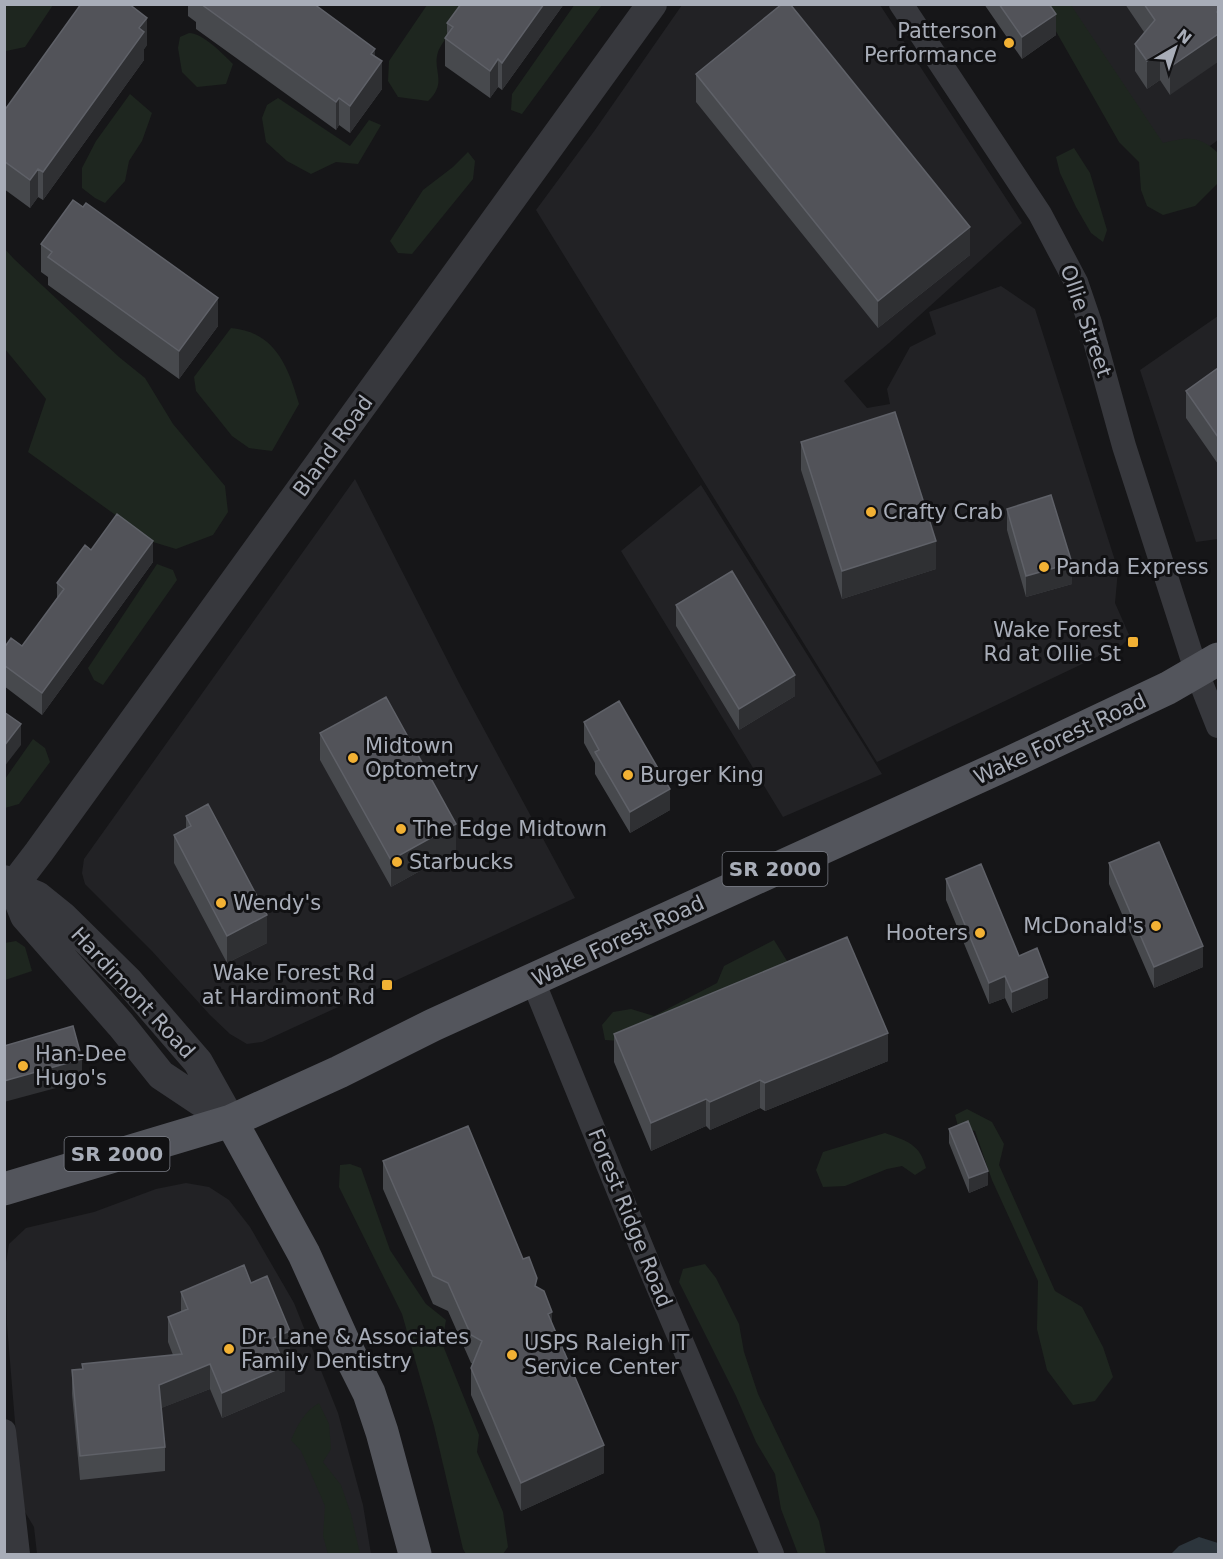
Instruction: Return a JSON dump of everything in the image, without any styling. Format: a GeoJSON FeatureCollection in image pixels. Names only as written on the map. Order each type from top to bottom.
{"type":"FeatureCollection","features":[{"type":"Feature","properties":{"kind":"main road","name":"Wake Forest Road"},"geometry":{"type":"LineString","coordinates":[[4,1189],[231,1121],[339,1072],[433,1025],[999,768],[1208,666]]}},
{"type":"Feature","properties":{"kind":"main road"},"geometry":{"type":"LineString","coordinates":[[231,1121],[304,1254],[369,1393],[415,1554]]}},
{"type":"Feature","properties":{"kind":"street","name":"Bland Road"},"geometry":{"type":"LineString","coordinates":[[9,883],[39,852],[652,4]]}},
{"type":"Feature","properties":{"kind":"street","name":"Ollie Street"},"geometry":{"type":"LineString","coordinates":[[901,4],[1040,214],[1076,282],[1090,323],[1124,446],[1208,666],[1218,726]]}},
{"type":"Feature","properties":{"kind":"street","name":"Hardimont Road"},"geometry":{"type":"LineString","coordinates":[[9,883],[37,896],[63,917],[129,982],[198,1062],[231,1121]]}},
{"type":"Feature","properties":{"kind":"street","name":"Forest Ridge Road"},"geometry":{"type":"LineString","coordinates":[[533,981],[650,1268],[772,1554]]}},
{"type":"Feature","properties":{"kind":"street"},"geometry":{"type":"LineString","coordinates":[[4,1431],[18,1554]]}},
{"type":"Feature","properties":{"kind":"shaded area"},"geometry":{"type":"Polygon","coordinates":[[[5,4],[53,5],[25,47],[6,51],[5,4]]]}},
{"type":"Feature","properties":{"kind":"shaded area"},"geometry":{"type":"Polygon","coordinates":[[[575,4],[602,5],[522,114],[511,110],[512,94],[575,4]]]}},
{"type":"Feature","properties":{"kind":"shaded area"},"geometry":{"type":"Polygon","coordinates":[[[427,5],[472,5],[440,47],[437,59],[438,82],[434,94],[428,101],[398,97],[388,81],[389,61],[427,5]]]}},
{"type":"Feature","properties":{"kind":"shaded area"},"geometry":{"type":"Polygon","coordinates":[[[682,5],[880,5],[1022,223],[844,381],[867,408],[890,404],[887,389],[910,347],[936,334],[929,312],[1001,286],[1035,309],[1118,570],[1115,603],[1130,637],[1122,645],[877,762],[536,210],[682,5]]]}},
{"type":"Feature","properties":{"kind":"shaded area"},"geometry":{"type":"Polygon","coordinates":[[[1041,5],[1071,5],[1163,143],[1186,139],[1199,140],[1218,153],[1218,183],[1195,206],[1163,215],[1147,206],[1141,190],[1139,162],[1119,142],[1041,5]]]}},
{"type":"Feature","properties":{"kind":"shaded area"},"geometry":{"type":"Polygon","coordinates":[[[1048,5],[1218,5],[1218,140],[1168,177],[1048,5]]]}},
{"type":"Feature","properties":{"kind":"shaded area"},"geometry":{"type":"Polygon","coordinates":[[[189,33],[206,40],[233,64],[226,84],[197,87],[182,72],[178,48],[180,37],[189,33]]]}},
{"type":"Feature","properties":{"kind":"shaded area"},"geometry":{"type":"Polygon","coordinates":[[[130,94],[152,113],[142,141],[129,161],[125,181],[105,203],[82,188],[82,168],[96,141],[130,94]]]}},
{"type":"Feature","properties":{"kind":"shaded area"},"geometry":{"type":"Polygon","coordinates":[[[278,98],[350,146],[369,120],[381,125],[358,164],[336,162],[311,174],[287,161],[266,142],[262,118],[267,105],[278,98]]]}},
{"type":"Feature","properties":{"kind":"shaded area"},"geometry":{"type":"Polygon","coordinates":[[[1074,148],[1090,173],[1107,230],[1103,242],[1091,233],[1060,173],[1056,157],[1074,148]]]}},
{"type":"Feature","properties":{"kind":"shaded area"},"geometry":{"type":"Polygon","coordinates":[[[468,152],[475,161],[473,179],[412,254],[398,253],[390,241],[423,190],[468,152]]]}},
{"type":"Feature","properties":{"kind":"shaded area"},"geometry":{"type":"Polygon","coordinates":[[[4,248],[119,357],[145,378],[173,424],[225,486],[228,512],[213,535],[176,549],[153,542],[28,452],[46,399],[5,349],[4,248]]]}},
{"type":"Feature","properties":{"kind":"shaded area"},"geometry":{"type":"Polygon","coordinates":[[[1218,316],[1218,539],[1196,542],[1140,370],[1218,316]]]}},
{"type":"Feature","properties":{"kind":"shaded area"},"geometry":{"type":"Polygon","coordinates":[[[231,328],[259,336],[269,344],[284,364],[295,390],[299,404],[272,451],[249,448],[232,436],[196,391],[194,377],[231,328]]]}},
{"type":"Feature","properties":{"kind":"shaded area"},"geometry":{"type":"Polygon","coordinates":[[[355,479],[459,683],[575,898],[262,1042],[247,1044],[230,1034],[210,1015],[151,950],[85,884],[82,873],[84,859],[355,479]]]}},
{"type":"Feature","properties":{"kind":"shaded area"},"geometry":{"type":"Polygon","coordinates":[[[701,485],[882,774],[783,817],[621,551],[701,485]]]}},
{"type":"Feature","properties":{"kind":"shaded area"},"geometry":{"type":"Polygon","coordinates":[[[157,564],[173,570],[177,580],[103,685],[94,680],[88,668],[157,564]]]}},
{"type":"Feature","properties":{"kind":"shaded area"},"geometry":{"type":"Polygon","coordinates":[[[33,739],[45,748],[50,762],[19,804],[5,808],[5,779],[33,739]]]}},
{"type":"Feature","properties":{"kind":"shaded area"},"geometry":{"type":"Polygon","coordinates":[[[774,940],[787,961],[784,977],[635,1042],[605,1040],[602,1025],[613,1012],[631,1009],[654,1016],[717,983],[724,966],[774,940]]]}},
{"type":"Feature","properties":{"kind":"shaded area"},"geometry":{"type":"Polygon","coordinates":[[[16,941],[25,947],[32,971],[5,980],[5,943],[16,941]]]}},
{"type":"Feature","properties":{"kind":"shaded area"},"geometry":{"type":"Polygon","coordinates":[[[967,1109],[992,1122],[1004,1144],[999,1165],[1055,1291],[1082,1307],[1103,1347],[1113,1377],[1095,1401],[1073,1405],[1047,1370],[1037,1329],[1038,1281],[992,1180],[975,1131],[958,1126],[955,1115],[967,1109]]]}},
{"type":"Feature","properties":{"kind":"shaded area"},"geometry":{"type":"Polygon","coordinates":[[[885,1133],[906,1141],[916,1148],[926,1168],[915,1175],[902,1166],[887,1169],[845,1186],[823,1187],[816,1170],[823,1152],[885,1133]]]}},
{"type":"Feature","properties":{"kind":"shaded area"},"geometry":{"type":"Polygon","coordinates":[[[350,1164],[361,1168],[390,1250],[426,1304],[446,1320],[442,1343],[479,1435],[477,1452],[503,1512],[508,1547],[503,1554],[466,1554],[463,1549],[434,1426],[402,1314],[339,1187],[340,1165],[350,1164]]]}},
{"type":"Feature","properties":{"kind":"shaded area"},"geometry":{"type":"Polygon","coordinates":[[[186,1183],[209,1187],[229,1200],[250,1227],[294,1303],[338,1413],[363,1505],[371,1554],[37,1554],[34,1527],[22,1507],[7,1325],[6,1263],[9,1244],[26,1228],[94,1212],[156,1189],[186,1183]]]}},
{"type":"Feature","properties":{"kind":"shaded area"},"geometry":{"type":"Polygon","coordinates":[[[705,1264],[716,1278],[739,1324],[744,1352],[758,1394],[819,1521],[826,1554],[798,1554],[781,1509],[775,1474],[756,1442],[736,1396],[679,1282],[683,1269],[705,1264]]]}},
{"type":"Feature","properties":{"kind":"shaded area"},"geometry":{"type":"Polygon","coordinates":[[[319,1403],[329,1424],[331,1449],[323,1462],[341,1485],[351,1514],[360,1554],[328,1554],[323,1536],[325,1506],[301,1451],[291,1440],[302,1419],[319,1403]]]}},
{"type":"Feature","properties":{"kind":"shaded area"},"geometry":{"type":"Polygon","coordinates":[[[1199,1537],[1218,1543],[1218,1554],[1171,1554],[1179,1546],[1199,1537]]]}},
{"type":"Feature","properties":{"kind":"building"},"geometry":{"type":"Polygon","coordinates":[[[81,4],[129,4],[147,18],[139,28],[144,32],[43,172],[38,169],[30,180],[4,161],[4,111],[81,4]]]}},
{"type":"Feature","properties":{"kind":"building"},"geometry":{"type":"Polygon","coordinates":[[[201,4],[314,4],[375,49],[371,54],[382,61],[350,106],[339,98],[336,102],[201,4]]]}},
{"type":"Feature","properties":{"kind":"building"},"geometry":{"type":"Polygon","coordinates":[[[461,4],[544,4],[502,63],[498,59],[490,71],[445,38],[453,27],[447,23],[461,4]]]}},
{"type":"Feature","properties":{"kind":"building"},"geometry":{"type":"Polygon","coordinates":[[[782,4],[790,4],[970,227],[878,301],[696,74],[782,4]]]}},
{"type":"Feature","properties":{"kind":"building"},"geometry":{"type":"Polygon","coordinates":[[[999,4],[1049,4],[1056,14],[1022,37],[999,4]]]}},
{"type":"Feature","properties":{"kind":"building"},"geometry":{"type":"Polygon","coordinates":[[[1144,4],[1218,4],[1218,34],[1170,67],[1160,52],[1147,61],[1135,44],[1155,20],[1144,4]]]}},
{"type":"Feature","properties":{"kind":"building"},"geometry":{"type":"Polygon","coordinates":[[[73,200],[83,207],[86,203],[218,298],[179,351],[48,257],[52,252],[41,244],[73,200]]]}},
{"type":"Feature","properties":{"kind":"building"},"geometry":{"type":"Polygon","coordinates":[[[1218,368],[1218,437],[1186,391],[1218,368]]]}},
{"type":"Feature","properties":{"kind":"building"},"geometry":{"type":"Polygon","coordinates":[[[895,412],[936,541],[842,571],[801,442],[895,412]]]}},
{"type":"Feature","properties":{"kind":"building"},"geometry":{"type":"Polygon","coordinates":[[[1051,495],[1072,563],[1026,576],[1007,509],[1051,495]]]}},
{"type":"Feature","properties":{"kind":"building"},"geometry":{"type":"Polygon","coordinates":[[[117,514],[153,541],[42,693],[4,665],[4,648],[11,638],[22,646],[64,589],[57,583],[85,545],[91,550],[117,514]]]}},
{"type":"Feature","properties":{"kind":"building"},"geometry":{"type":"Polygon","coordinates":[[[732,571],[795,675],[739,709],[676,605],[732,571]]]}},
{"type":"Feature","properties":{"kind":"building","name":"The Edge Midtown"},"geometry":{"type":"Polygon","coordinates":[[[386,697],[456,824],[391,860],[320,733],[386,697]]]}},
{"type":"Feature","properties":{"kind":"building"},"geometry":{"type":"Polygon","coordinates":[[[619,701],[670,789],[630,812],[595,752],[599,750],[584,722],[619,701]]]}},
{"type":"Feature","properties":{"kind":"building"},"geometry":{"type":"Polygon","coordinates":[[[4,712],[21,724],[4,746],[4,712]]]}},
{"type":"Feature","properties":{"kind":"building"},"geometry":{"type":"Polygon","coordinates":[[[208,804],[267,915],[227,936],[174,835],[191,826],[186,816],[208,804]]]}},
{"type":"Feature","properties":{"kind":"building","name":"McDonald's"},"geometry":{"type":"Polygon","coordinates":[[[1159,842],[1203,946],[1154,967],[1109,863],[1159,842]]]}},
{"type":"Feature","properties":{"kind":"building","name":"Hooters"},"geometry":{"type":"Polygon","coordinates":[[[981,864],[1019,956],[1037,948],[1048,977],[1012,992],[1005,976],[989,983],[946,879],[981,864]]]}},
{"type":"Feature","properties":{"kind":"building"},"geometry":{"type":"Polygon","coordinates":[[[847,937],[888,1033],[765,1083],[760,1080],[710,1102],[706,1099],[651,1123],[614,1034],[847,937]]]}},
{"type":"Feature","properties":{"kind":"building"},"geometry":{"type":"Polygon","coordinates":[[[73,1026],[82,1059],[4,1081],[4,1046],[73,1026]]]}},
{"type":"Feature","properties":{"kind":"building"},"geometry":{"type":"Polygon","coordinates":[[[968,1121],[988,1171],[969,1178],[949,1129],[968,1121]]]}},
{"type":"Feature","properties":{"kind":"building"},"geometry":{"type":"Polygon","coordinates":[[[468,1126],[523,1259],[529,1257],[537,1278],[535,1286],[544,1291],[552,1312],[548,1314],[604,1445],[521,1483],[471,1368],[482,1341],[471,1335],[448,1283],[433,1276],[383,1161],[468,1126]]]}},
{"type":"Feature","properties":{"kind":"building"},"geometry":{"type":"Polygon","coordinates":[[[244,1265],[251,1283],[267,1276],[290,1331],[273,1338],[285,1366],[222,1393],[210,1364],[159,1385],[165,1447],[80,1456],[72,1370],[83,1369],[82,1364],[182,1354],[168,1317],[188,1309],[181,1292],[244,1265]]]}},
{"type":"Feature","properties":{"kind":"place","name":"Patterson Performance"},"geometry":{"type":"Point","coordinates":[1009,43]}},
{"type":"Feature","properties":{"kind":"place","name":"Crafty Crab"},"geometry":{"type":"Point","coordinates":[871,512]}},
{"type":"Feature","properties":{"kind":"place","name":"Panda Express"},"geometry":{"type":"Point","coordinates":[1044,567]}},
{"type":"Feature","properties":{"kind":"place","name":"Wake Forest Rd at Ollie St"},"geometry":{"type":"Point","coordinates":[1133,642]}},
{"type":"Feature","properties":{"kind":"place","name":"Midtown Optometry"},"geometry":{"type":"Point","coordinates":[353,758]}},
{"type":"Feature","properties":{"kind":"place","name":"Burger King"},"geometry":{"type":"Point","coordinates":[628,775]}},
{"type":"Feature","properties":{"kind":"place","name":"The Edge Midtown"},"geometry":{"type":"Point","coordinates":[401,829]}},
{"type":"Feature","properties":{"kind":"place","name":"Starbucks"},"geometry":{"type":"Point","coordinates":[397,862]}},
{"type":"Feature","properties":{"kind":"place","name":"Wendy's"},"geometry":{"type":"Point","coordinates":[221,903]}},
{"type":"Feature","properties":{"kind":"place","name":"McDonald's"},"geometry":{"type":"Point","coordinates":[1156,926]}},
{"type":"Feature","properties":{"kind":"place","name":"Hooters"},"geometry":{"type":"Point","coordinates":[980,933]}},
{"type":"Feature","properties":{"kind":"place","name":"Wake Forest Rd at Hardimont Rd"},"geometry":{"type":"Point","coordinates":[387,985]}},
{"type":"Feature","properties":{"kind":"place","name":"Han-Dee Hugo's"},"geometry":{"type":"Point","coordinates":[23,1066]}},
{"type":"Feature","properties":{"kind":"place","name":"Dr. Lane & Associates Family Dentistry"},"geometry":{"type":"Point","coordinates":[229,1349]}},
{"type":"Feature","properties":{"kind":"place","name":"USPS Raleigh IT Service Center"},"geometry":{"type":"Point","coordinates":[512,1355]}}]}
